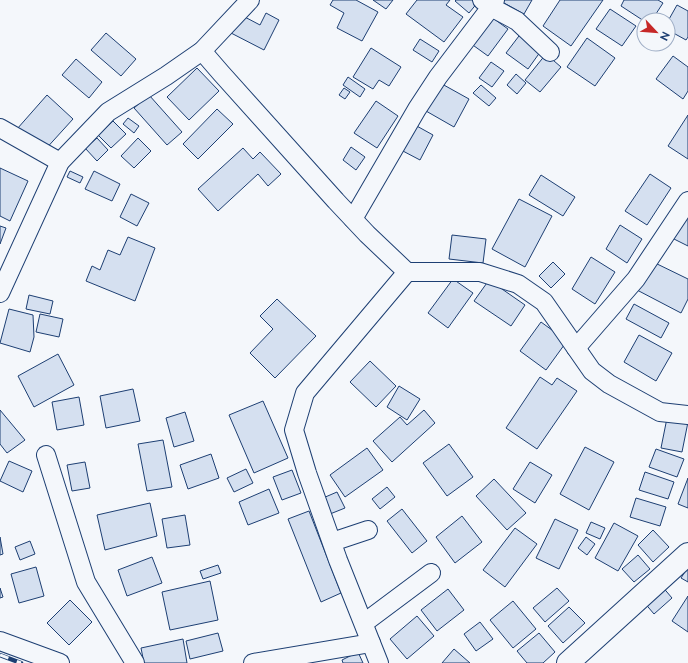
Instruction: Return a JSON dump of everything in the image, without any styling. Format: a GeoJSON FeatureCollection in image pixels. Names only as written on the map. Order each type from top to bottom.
{"type":"FeatureCollection","features":[{"type":"Feature","properties":{"kind":"street"},"geometry":{"type":"LineString","coordinates":[[0,292],[60,162],[108,112],[166,76],[202,51],[250,0]]}},
{"type":"Feature","properties":{"kind":"street"},"geometry":{"type":"LineString","coordinates":[[353,219],[417,110],[489,2],[517,21],[550,52]]}},
{"type":"Feature","properties":{"kind":"street"},"geometry":{"type":"LineString","coordinates":[[202,51],[353,219],[407,272],[480,272],[518,284],[544,302],[592,371],[609,384],[660,412],[688,415]]}},
{"type":"Feature","properties":{"kind":"street"},"geometry":{"type":"LineString","coordinates":[[0,128],[60,162]]}},
{"type":"Feature","properties":{"kind":"street"},"geometry":{"type":"LineString","coordinates":[[576,348],[636,279],[688,201]]}},
{"type":"Feature","properties":{"kind":"street"},"geometry":{"type":"LineString","coordinates":[[379,663],[332,542],[294,430],[304,393],[407,272]]}},
{"type":"Feature","properties":{"kind":"street"},"geometry":{"type":"LineString","coordinates":[[46,455],[86,582],[135,663]]}},
{"type":"Feature","properties":{"kind":"street"},"geometry":{"type":"LineString","coordinates":[[332,542],[368,530]]}},
{"type":"Feature","properties":{"kind":"street"},"geometry":{"type":"LineString","coordinates":[[568,663],[688,554]]}},
{"type":"Feature","properties":{"kind":"street"},"geometry":{"type":"LineString","coordinates":[[364,624],[431,573]]}},
{"type":"Feature","properties":{"kind":"street"},"geometry":{"type":"LineString","coordinates":[[0,641],[60,663]]}},
{"type":"Feature","properties":{"kind":"street"},"geometry":{"type":"LineString","coordinates":[[253,663],[320,657],[371,643]]}},
{"type":"Feature","properties":{"kind":"building"},"geometry":{"type":"Polygon","coordinates":[[[333,0],[356,0],[378,12],[362,41],[337,28],[344,13],[330,5],[333,0]]]}},
{"type":"Feature","properties":{"kind":"building"},"geometry":{"type":"Polygon","coordinates":[[[373,0],[393,0],[386,9],[373,0]]]}},
{"type":"Feature","properties":{"kind":"building"},"geometry":{"type":"Polygon","coordinates":[[[417,0],[450,0],[446,5],[463,17],[444,42],[406,14],[417,0]]]}},
{"type":"Feature","properties":{"kind":"building"},"geometry":{"type":"Polygon","coordinates":[[[476,0],[478,2],[469,13],[455,1],[476,0]]]}},
{"type":"Feature","properties":{"kind":"building"},"geometry":{"type":"Polygon","coordinates":[[[503,0],[532,0],[524,14],[502,2],[503,0]]]}},
{"type":"Feature","properties":{"kind":"building"},"geometry":{"type":"Polygon","coordinates":[[[560,0],[603,0],[571,46],[543,26],[560,0]]]}},
{"type":"Feature","properties":{"kind":"building"},"geometry":{"type":"Polygon","coordinates":[[[624,0],[658,0],[663,3],[657,12],[636,12],[636,16],[621,6],[624,0]]]}},
{"type":"Feature","properties":{"kind":"building"},"geometry":{"type":"Polygon","coordinates":[[[677,5],[688,11],[688,37],[686,40],[676,34],[676,12],[673,12],[677,5]]]}},
{"type":"Feature","properties":{"kind":"building"},"geometry":{"type":"Polygon","coordinates":[[[610,9],[636,26],[622,46],[596,29],[610,9]]]}},
{"type":"Feature","properties":{"kind":"building"},"geometry":{"type":"Polygon","coordinates":[[[266,13],[279,20],[264,50],[231,33],[241,15],[260,25],[266,13]]]}},
{"type":"Feature","properties":{"kind":"building"},"geometry":{"type":"Polygon","coordinates":[[[490,16],[508,29],[488,56],[470,43],[490,16]]]}},
{"type":"Feature","properties":{"kind":"building"},"geometry":{"type":"Polygon","coordinates":[[[522,32],[543,48],[528,69],[506,53],[522,32]]]}},
{"type":"Feature","properties":{"kind":"building"},"geometry":{"type":"Polygon","coordinates":[[[106,33],[136,59],[121,76],[91,50],[106,33]]]}},
{"type":"Feature","properties":{"kind":"building"},"geometry":{"type":"Polygon","coordinates":[[[587,38],[615,58],[595,86],[567,67],[587,38]]]}},
{"type":"Feature","properties":{"kind":"building"},"geometry":{"type":"Polygon","coordinates":[[[420,39],[439,51],[432,62],[413,50],[420,39]]]}},
{"type":"Feature","properties":{"kind":"building"},"geometry":{"type":"Polygon","coordinates":[[[371,48],[401,67],[389,86],[379,80],[373,89],[353,77],[371,48]]]}},
{"type":"Feature","properties":{"kind":"building"},"geometry":{"type":"Polygon","coordinates":[[[546,54],[561,67],[540,92],[525,80],[546,54]]]}},
{"type":"Feature","properties":{"kind":"building"},"geometry":{"type":"Polygon","coordinates":[[[673,56],[688,67],[688,91],[683,99],[656,79],[673,56]]]}},
{"type":"Feature","properties":{"kind":"building"},"geometry":{"type":"Polygon","coordinates":[[[76,59],[102,82],[89,98],[62,75],[76,59]]]}},
{"type":"Feature","properties":{"kind":"building"},"geometry":{"type":"Polygon","coordinates":[[[491,62],[504,71],[492,87],[479,78],[491,62]]]}},
{"type":"Feature","properties":{"kind":"building"},"geometry":{"type":"Polygon","coordinates":[[[197,68],[219,91],[189,120],[167,97],[197,68]]]}},
{"type":"Feature","properties":{"kind":"building"},"geometry":{"type":"Polygon","coordinates":[[[516,74],[526,83],[517,94],[507,85],[516,74]]]}},
{"type":"Feature","properties":{"kind":"building"},"geometry":{"type":"Polygon","coordinates":[[[348,77],[365,89],[360,97],[343,85],[348,77]]]}},
{"type":"Feature","properties":{"kind":"building"},"geometry":{"type":"Polygon","coordinates":[[[442,84],[469,99],[454,127],[426,111],[442,84]]]}},
{"type":"Feature","properties":{"kind":"building"},"geometry":{"type":"Polygon","coordinates":[[[481,85],[496,98],[489,106],[473,93],[481,85]]]}},
{"type":"Feature","properties":{"kind":"building"},"geometry":{"type":"Polygon","coordinates":[[[344,88],[350,92],[345,99],[339,95],[344,88]]]}},
{"type":"Feature","properties":{"kind":"building"},"geometry":{"type":"Polygon","coordinates":[[[47,95],[73,119],[43,152],[17,129],[47,95]]]}},
{"type":"Feature","properties":{"kind":"building"},"geometry":{"type":"Polygon","coordinates":[[[149,95],[182,132],[167,145],[134,108],[149,95]]]}},
{"type":"Feature","properties":{"kind":"building"},"geometry":{"type":"Polygon","coordinates":[[[376,101],[398,116],[377,148],[354,133],[376,101]]]}},
{"type":"Feature","properties":{"kind":"building"},"geometry":{"type":"Polygon","coordinates":[[[217,109],[233,124],[198,159],[183,144],[217,109]]]}},
{"type":"Feature","properties":{"kind":"building"},"geometry":{"type":"Polygon","coordinates":[[[688,115],[688,159],[668,146],[688,115]]]}},
{"type":"Feature","properties":{"kind":"building"},"geometry":{"type":"Polygon","coordinates":[[[128,118],[139,126],[134,133],[123,124],[128,118]]]}},
{"type":"Feature","properties":{"kind":"building"},"geometry":{"type":"Polygon","coordinates":[[[113,121],[126,134],[111,148],[98,135],[113,121]]]}},
{"type":"Feature","properties":{"kind":"building"},"geometry":{"type":"Polygon","coordinates":[[[415,125],[433,135],[420,160],[401,150],[415,125]]]}},
{"type":"Feature","properties":{"kind":"building"},"geometry":{"type":"Polygon","coordinates":[[[97,138],[108,150],[97,161],[85,148],[97,138]]]}},
{"type":"Feature","properties":{"kind":"building"},"geometry":{"type":"Polygon","coordinates":[[[138,138],[151,151],[134,168],[121,156],[138,138]]]}},
{"type":"Feature","properties":{"kind":"building"},"geometry":{"type":"Polygon","coordinates":[[[351,147],[365,157],[356,170],[343,160],[351,147]]]}},
{"type":"Feature","properties":{"kind":"building"},"geometry":{"type":"Polygon","coordinates":[[[243,148],[253,159],[260,152],[281,174],[268,186],[258,174],[218,211],[198,189],[243,148]]]}},
{"type":"Feature","properties":{"kind":"building"},"geometry":{"type":"Polygon","coordinates":[[[0,168],[28,181],[10,221],[0,216],[0,168]]]}},
{"type":"Feature","properties":{"kind":"building"},"geometry":{"type":"Polygon","coordinates":[[[70,171],[83,177],[80,183],[67,177],[70,171]]]}},
{"type":"Feature","properties":{"kind":"building"},"geometry":{"type":"Polygon","coordinates":[[[94,171],[120,184],[112,201],[85,189],[94,171]]]}},
{"type":"Feature","properties":{"kind":"building"},"geometry":{"type":"Polygon","coordinates":[[[650,174],[671,188],[647,225],[625,211],[650,174]]]}},
{"type":"Feature","properties":{"kind":"building"},"geometry":{"type":"Polygon","coordinates":[[[541,175],[575,197],[563,216],[529,195],[541,175]]]}},
{"type":"Feature","properties":{"kind":"building"},"geometry":{"type":"Polygon","coordinates":[[[131,194],[149,203],[137,226],[120,217],[131,194]]]}},
{"type":"Feature","properties":{"kind":"building"},"geometry":{"type":"Polygon","coordinates":[[[519,199],[552,216],[525,267],[492,249],[519,199]]]}},
{"type":"Feature","properties":{"kind":"building"},"geometry":{"type":"Polygon","coordinates":[[[688,208],[688,246],[672,238],[688,208]]]}},
{"type":"Feature","properties":{"kind":"building"},"geometry":{"type":"Polygon","coordinates":[[[620,225],[642,239],[627,263],[606,249],[620,225]]]}},
{"type":"Feature","properties":{"kind":"building"},"geometry":{"type":"Polygon","coordinates":[[[0,226],[6,228],[0,244],[0,226]]]}},
{"type":"Feature","properties":{"kind":"building"},"geometry":{"type":"Polygon","coordinates":[[[452,235],[486,239],[483,263],[449,259],[452,235]]]}},
{"type":"Feature","properties":{"kind":"building"},"geometry":{"type":"Polygon","coordinates":[[[128,237],[155,248],[135,301],[86,281],[92,266],[100,270],[108,250],[120,255],[128,237]]]}},
{"type":"Feature","properties":{"kind":"building"},"geometry":{"type":"Polygon","coordinates":[[[591,257],[615,272],[595,304],[572,289],[591,257]]]}},
{"type":"Feature","properties":{"kind":"building"},"geometry":{"type":"Polygon","coordinates":[[[651,261],[688,279],[688,299],[681,313],[637,290],[651,261]]]}},
{"type":"Feature","properties":{"kind":"building"},"geometry":{"type":"Polygon","coordinates":[[[553,262],[565,274],[551,288],[539,276],[553,262]]]}},
{"type":"Feature","properties":{"kind":"building"},"geometry":{"type":"Polygon","coordinates":[[[453,279],[473,293],[448,328],[428,313],[453,279]]]}},
{"type":"Feature","properties":{"kind":"building"},"geometry":{"type":"Polygon","coordinates":[[[489,280],[525,305],[511,326],[474,301],[489,280]]]}},
{"type":"Feature","properties":{"kind":"building"},"geometry":{"type":"Polygon","coordinates":[[[29,295],[53,301],[50,314],[26,309],[29,295]]]}},
{"type":"Feature","properties":{"kind":"building"},"geometry":{"type":"Polygon","coordinates":[[[277,299],[316,336],[275,378],[250,353],[273,329],[260,316],[277,299]]]}},
{"type":"Feature","properties":{"kind":"building"},"geometry":{"type":"Polygon","coordinates":[[[634,304],[669,323],[661,338],[626,319],[634,304]]]}},
{"type":"Feature","properties":{"kind":"building"},"geometry":{"type":"Polygon","coordinates":[[[9,309],[33,315],[34,337],[30,352],[0,343],[9,309]]]}},
{"type":"Feature","properties":{"kind":"building"},"geometry":{"type":"Polygon","coordinates":[[[40,314],[63,319],[59,337],[36,332],[40,314]]]}},
{"type":"Feature","properties":{"kind":"building"},"geometry":{"type":"Polygon","coordinates":[[[541,322],[567,341],[546,370],[520,351],[541,322]]]}},
{"type":"Feature","properties":{"kind":"building"},"geometry":{"type":"Polygon","coordinates":[[[639,335],[672,353],[656,381],[624,362],[639,335]]]}},
{"type":"Feature","properties":{"kind":"building"},"geometry":{"type":"Polygon","coordinates":[[[58,354],[74,385],[34,407],[18,376],[58,354]]]}},
{"type":"Feature","properties":{"kind":"building"},"geometry":{"type":"Polygon","coordinates":[[[370,361],[396,386],[376,407],[350,382],[370,361]]]}},
{"type":"Feature","properties":{"kind":"building"},"geometry":{"type":"Polygon","coordinates":[[[540,377],[552,385],[557,378],[577,391],[537,449],[506,428],[540,377]]]}},
{"type":"Feature","properties":{"kind":"building"},"geometry":{"type":"Polygon","coordinates":[[[399,386],[420,399],[407,420],[387,407],[399,386]]]}},
{"type":"Feature","properties":{"kind":"building"},"geometry":{"type":"Polygon","coordinates":[[[133,389],[140,421],[106,428],[100,396],[133,389]]]}},
{"type":"Feature","properties":{"kind":"building"},"geometry":{"type":"Polygon","coordinates":[[[79,397],[84,425],[57,430],[52,402],[79,397]]]}},
{"type":"Feature","properties":{"kind":"building"},"geometry":{"type":"Polygon","coordinates":[[[263,401],[288,458],[254,473],[229,415],[263,401]]]}},
{"type":"Feature","properties":{"kind":"building"},"geometry":{"type":"Polygon","coordinates":[[[0,410],[25,440],[7,453],[0,444],[0,410]]]}},
{"type":"Feature","properties":{"kind":"building"},"geometry":{"type":"Polygon","coordinates":[[[424,410],[435,423],[392,462],[373,441],[400,417],[407,425],[424,410]]]}},
{"type":"Feature","properties":{"kind":"building"},"geometry":{"type":"Polygon","coordinates":[[[185,412],[194,441],[174,447],[166,418],[185,412]]]}},
{"type":"Feature","properties":{"kind":"building"},"geometry":{"type":"Polygon","coordinates":[[[667,418],[688,422],[682,452],[661,448],[667,418]]]}},
{"type":"Feature","properties":{"kind":"building"},"geometry":{"type":"Polygon","coordinates":[[[163,440],[172,487],[147,491],[138,444],[163,440]]]}},
{"type":"Feature","properties":{"kind":"building"},"geometry":{"type":"Polygon","coordinates":[[[449,444],[473,477],[447,496],[423,463],[449,444]]]}},
{"type":"Feature","properties":{"kind":"building"},"geometry":{"type":"Polygon","coordinates":[[[585,447],[614,462],[589,510],[560,494],[585,447]]]}},
{"type":"Feature","properties":{"kind":"building"},"geometry":{"type":"Polygon","coordinates":[[[367,448],[383,470],[345,497],[330,475],[367,448]]]}},
{"type":"Feature","properties":{"kind":"building"},"geometry":{"type":"Polygon","coordinates":[[[656,449],[684,459],[677,477],[649,467],[656,449]]]}},
{"type":"Feature","properties":{"kind":"building"},"geometry":{"type":"Polygon","coordinates":[[[211,454],[219,478],[188,489],[180,465],[211,454]]]}},
{"type":"Feature","properties":{"kind":"building"},"geometry":{"type":"Polygon","coordinates":[[[9,461],[32,471],[23,492],[0,481],[9,461]]]}},
{"type":"Feature","properties":{"kind":"building"},"geometry":{"type":"Polygon","coordinates":[[[85,462],[90,488],[72,491],[67,465],[85,462]]]}},
{"type":"Feature","properties":{"kind":"building"},"geometry":{"type":"Polygon","coordinates":[[[530,462],[552,475],[535,503],[513,489],[530,462]]]}},
{"type":"Feature","properties":{"kind":"building"},"geometry":{"type":"Polygon","coordinates":[[[246,469],[253,483],[234,492],[227,478],[246,469]]]}},
{"type":"Feature","properties":{"kind":"building"},"geometry":{"type":"Polygon","coordinates":[[[292,470],[301,493],[282,500],[273,477],[292,470]]]}},
{"type":"Feature","properties":{"kind":"building"},"geometry":{"type":"Polygon","coordinates":[[[645,472],[674,482],[668,499],[639,490],[645,472]]]}},
{"type":"Feature","properties":{"kind":"building"},"geometry":{"type":"Polygon","coordinates":[[[688,478],[688,508],[678,504],[688,478]]]}},
{"type":"Feature","properties":{"kind":"building"},"geometry":{"type":"Polygon","coordinates":[[[494,479],[526,513],[507,530],[476,496],[494,479]]]}},
{"type":"Feature","properties":{"kind":"building"},"geometry":{"type":"Polygon","coordinates":[[[387,487],[395,497],[380,509],[372,499],[387,487]]]}},
{"type":"Feature","properties":{"kind":"building"},"geometry":{"type":"Polygon","coordinates":[[[269,489],[279,513],[248,525],[239,502],[269,489]]]}},
{"type":"Feature","properties":{"kind":"building"},"geometry":{"type":"Polygon","coordinates":[[[337,492],[345,508],[330,514],[323,498],[337,492]]]}},
{"type":"Feature","properties":{"kind":"building"},"geometry":{"type":"Polygon","coordinates":[[[636,498],[666,507],[660,526],[630,517],[636,498]]]}},
{"type":"Feature","properties":{"kind":"building"},"geometry":{"type":"Polygon","coordinates":[[[150,503],[157,536],[105,550],[97,515],[150,503]]]}},
{"type":"Feature","properties":{"kind":"building"},"geometry":{"type":"Polygon","coordinates":[[[402,509],[427,541],[412,553],[387,521],[402,509]]]}},
{"type":"Feature","properties":{"kind":"building"},"geometry":{"type":"Polygon","coordinates":[[[309,511],[341,593],[321,602],[288,519],[309,511]]]}},
{"type":"Feature","properties":{"kind":"building"},"geometry":{"type":"Polygon","coordinates":[[[185,515],[190,545],[167,548],[162,519],[185,515]]]}},
{"type":"Feature","properties":{"kind":"building"},"geometry":{"type":"Polygon","coordinates":[[[462,516],[482,542],[455,563],[436,537],[462,516]]]}},
{"type":"Feature","properties":{"kind":"building"},"geometry":{"type":"Polygon","coordinates":[[[555,519],[578,530],[559,569],[536,558],[555,519]]]}},
{"type":"Feature","properties":{"kind":"building"},"geometry":{"type":"Polygon","coordinates":[[[591,522],[605,528],[600,539],[586,533],[591,522]]]}},
{"type":"Feature","properties":{"kind":"building"},"geometry":{"type":"Polygon","coordinates":[[[614,523],[638,536],[618,571],[595,558],[614,523]]]}},
{"type":"Feature","properties":{"kind":"building"},"geometry":{"type":"Polygon","coordinates":[[[515,528],[537,544],[505,587],[483,570],[515,528]]]}},
{"type":"Feature","properties":{"kind":"building"},"geometry":{"type":"Polygon","coordinates":[[[653,530],[669,547],[653,562],[638,545],[653,530]]]}},
{"type":"Feature","properties":{"kind":"building"},"geometry":{"type":"Polygon","coordinates":[[[0,537],[3,554],[0,555],[0,537]]]}},
{"type":"Feature","properties":{"kind":"building"},"geometry":{"type":"Polygon","coordinates":[[[586,537],[595,544],[587,555],[578,548],[586,537]]]}},
{"type":"Feature","properties":{"kind":"building"},"geometry":{"type":"Polygon","coordinates":[[[30,541],[35,554],[20,560],[15,547],[30,541]]]}},
{"type":"Feature","properties":{"kind":"building"},"geometry":{"type":"Polygon","coordinates":[[[638,555],[650,569],[634,582],[622,569],[638,555]]]}},
{"type":"Feature","properties":{"kind":"building"},"geometry":{"type":"Polygon","coordinates":[[[152,557],[162,583],[127,596],[118,570],[152,557]]]}},
{"type":"Feature","properties":{"kind":"building"},"geometry":{"type":"Polygon","coordinates":[[[218,565],[221,573],[203,579],[200,571],[218,565]]]}},
{"type":"Feature","properties":{"kind":"building"},"geometry":{"type":"Polygon","coordinates":[[[36,567],[44,596],[19,603],[11,574],[36,567]]]}},
{"type":"Feature","properties":{"kind":"building"},"geometry":{"type":"Polygon","coordinates":[[[688,567],[688,582],[681,578],[688,567]]]}},
{"type":"Feature","properties":{"kind":"building"},"geometry":{"type":"Polygon","coordinates":[[[210,581],[218,620],[170,630],[162,592],[210,581]]]}},
{"type":"Feature","properties":{"kind":"building"},"geometry":{"type":"Polygon","coordinates":[[[661,585],[672,598],[654,614],[643,601],[661,585]]]}},
{"type":"Feature","properties":{"kind":"building"},"geometry":{"type":"Polygon","coordinates":[[[0,588],[3,597],[0,598],[0,588]]]}},
{"type":"Feature","properties":{"kind":"building"},"geometry":{"type":"Polygon","coordinates":[[[557,588],[569,601],[545,622],[533,608],[557,588]]]}},
{"type":"Feature","properties":{"kind":"building"},"geometry":{"type":"Polygon","coordinates":[[[448,589],[464,610],[437,631],[421,610],[448,589]]]}},
{"type":"Feature","properties":{"kind":"building"},"geometry":{"type":"Polygon","coordinates":[[[688,596],[688,632],[672,621],[688,596]]]}},
{"type":"Feature","properties":{"kind":"building"},"geometry":{"type":"Polygon","coordinates":[[[70,600],[92,622],[69,645],[47,623],[70,600]]]}},
{"type":"Feature","properties":{"kind":"building"},"geometry":{"type":"Polygon","coordinates":[[[513,601],[536,629],[513,648],[490,620],[513,601]]]}},
{"type":"Feature","properties":{"kind":"building"},"geometry":{"type":"Polygon","coordinates":[[[569,607],[585,623],[563,643],[548,626],[569,607]]]}},
{"type":"Feature","properties":{"kind":"building"},"geometry":{"type":"Polygon","coordinates":[[[417,616],[434,636],[407,659],[390,639],[417,616]]]}},
{"type":"Feature","properties":{"kind":"building"},"geometry":{"type":"Polygon","coordinates":[[[480,622],[493,639],[476,651],[464,634],[480,622]]]}},
{"type":"Feature","properties":{"kind":"building"},"geometry":{"type":"Polygon","coordinates":[[[218,633],[223,651],[190,659],[186,641],[218,633]]]}},
{"type":"Feature","properties":{"kind":"building"},"geometry":{"type":"Polygon","coordinates":[[[539,633],[555,652],[543,663],[527,663],[517,651],[539,633]]]}},
{"type":"Feature","properties":{"kind":"building"},"geometry":{"type":"Polygon","coordinates":[[[183,639],[187,663],[144,663],[141,648],[183,639]]]}},
{"type":"Feature","properties":{"kind":"building"},"geometry":{"type":"Polygon","coordinates":[[[454,649],[470,663],[442,663],[454,649]]]}},
{"type":"Feature","properties":{"kind":"building"},"geometry":{"type":"Polygon","coordinates":[[[358,652],[363,663],[343,663],[342,660],[358,652]]]}},
{"type":"Feature","properties":{"kind":"railway"},"geometry":{"type":"LineString","coordinates":[[0,655],[21,663]]}}]}
